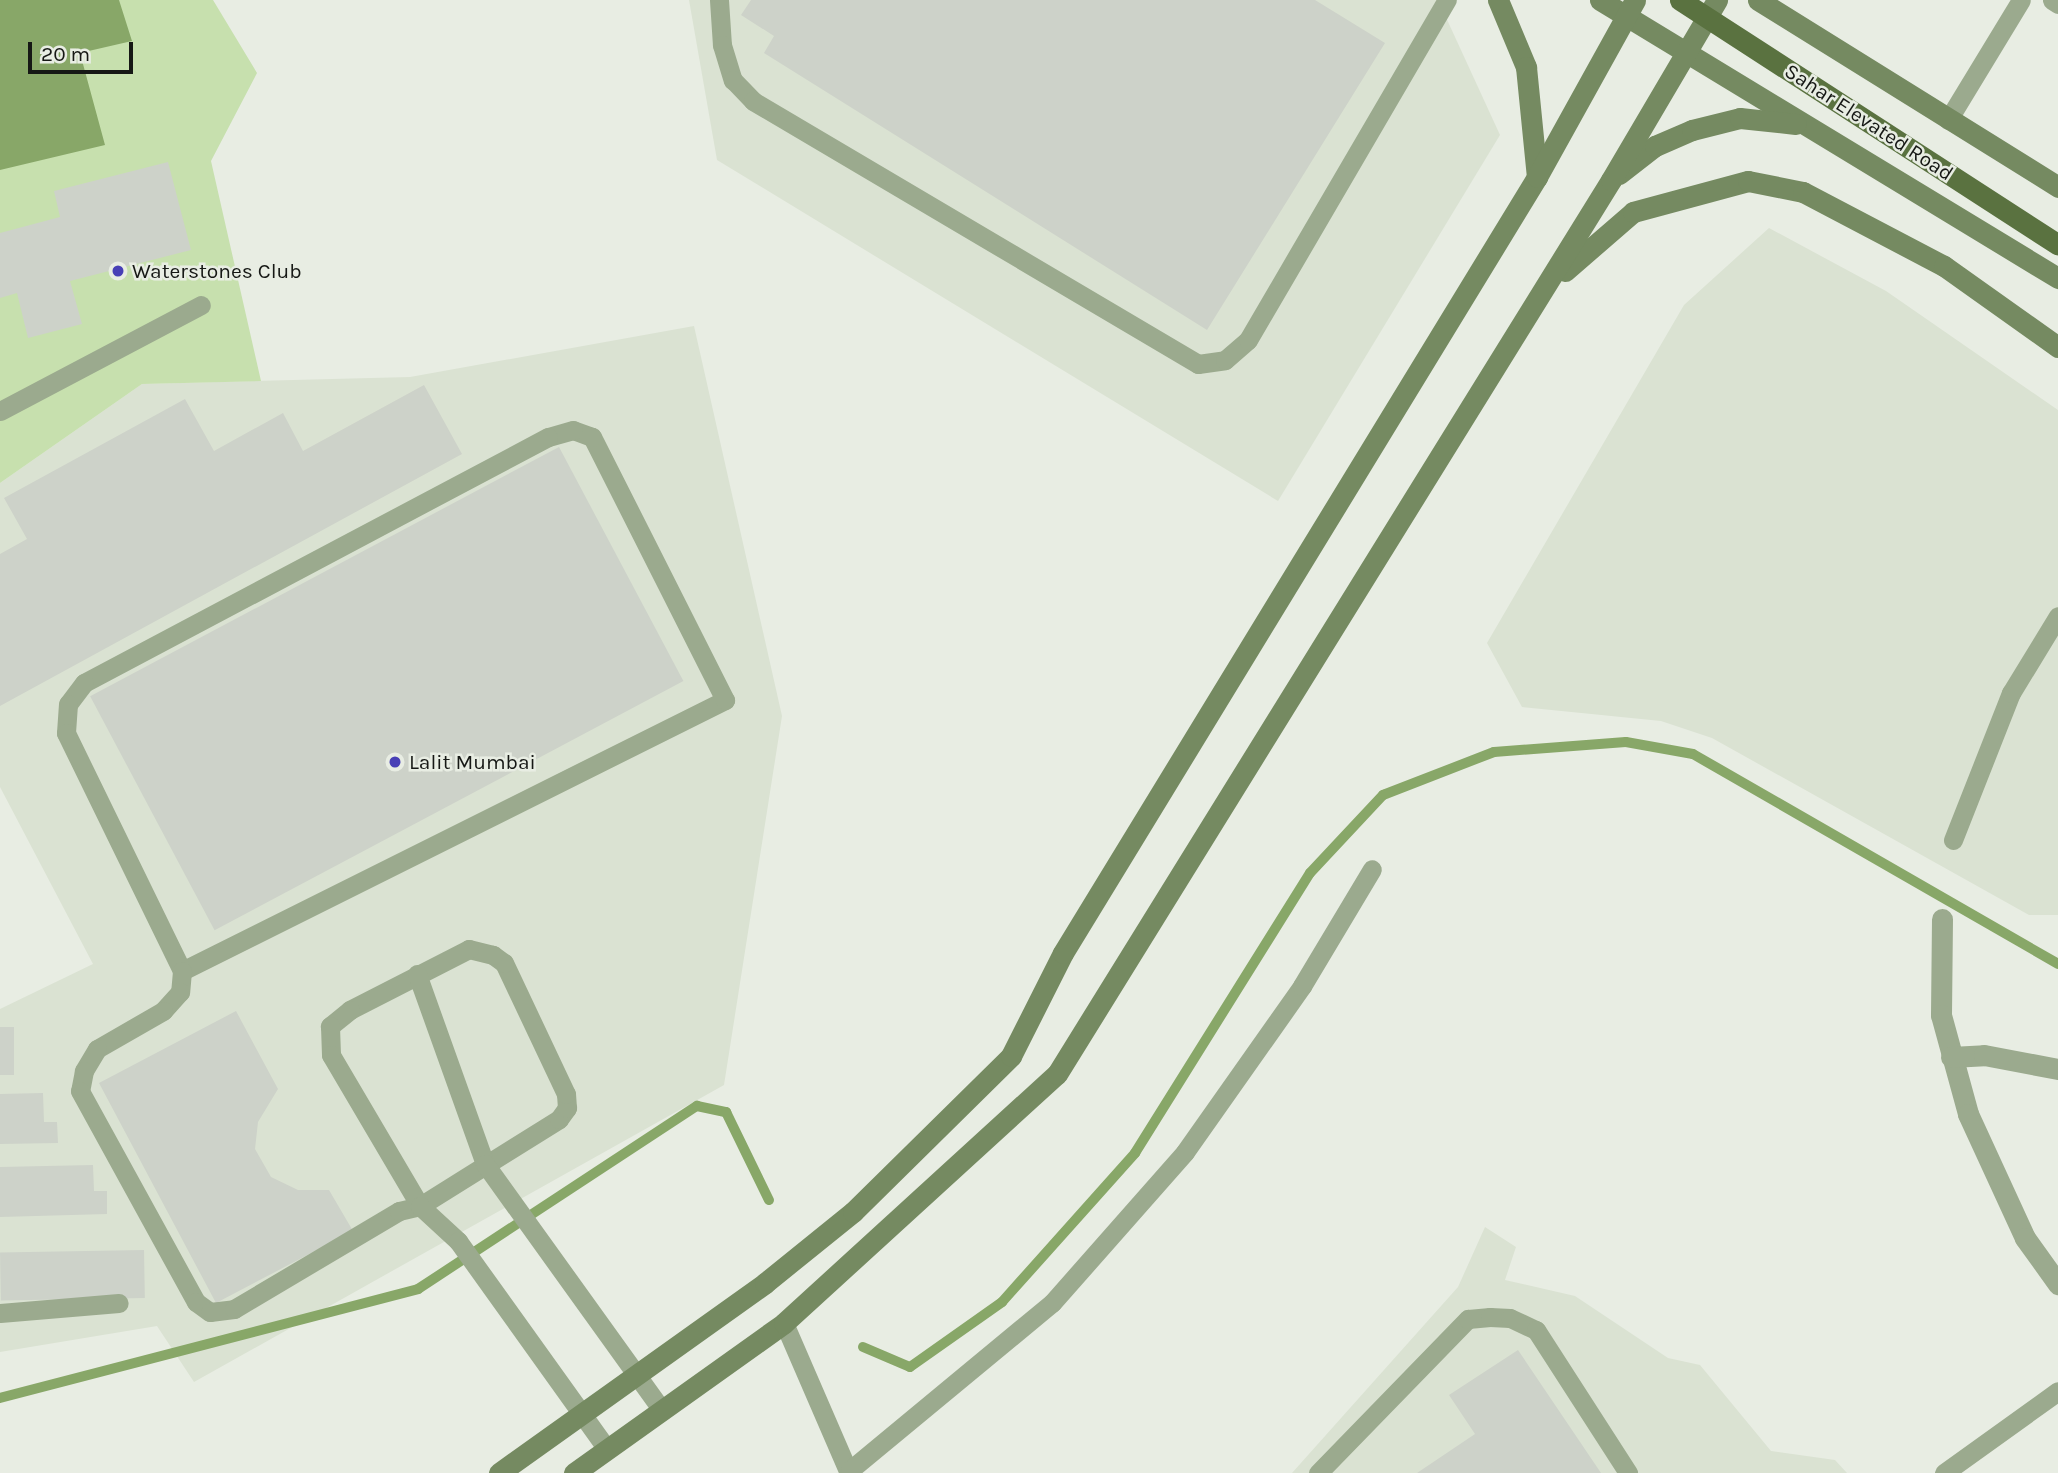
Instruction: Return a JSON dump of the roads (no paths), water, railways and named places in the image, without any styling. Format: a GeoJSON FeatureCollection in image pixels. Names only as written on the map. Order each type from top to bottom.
{"type":"FeatureCollection","features":[{"type":"Feature","properties":{"kind":"main road"},"geometry":{"type":"LineString","coordinates":[[1498,0],[1526,67],[1537,177]]}},
{"type":"Feature","properties":{"kind":"main road"},"geometry":{"type":"LineString","coordinates":[[1600,0],[1630,8],[1684,52],[2058,278]]}},
{"type":"Feature","properties":{"kind":"main road","name":"Sahar Elevated Road"},"geometry":{"type":"LineString","coordinates":[[1680,0],[2058,245]]}},
{"type":"Feature","properties":{"kind":"main road"},"geometry":{"type":"LineString","coordinates":[[574,1473],[784,1324],[1057,1074],[1611,180],[1717,0]]}},
{"type":"Feature","properties":{"kind":"main road"},"geometry":{"type":"LineString","coordinates":[[1758,0],[2058,187]]}},
{"type":"Feature","properties":{"kind":"main road"},"geometry":{"type":"LineString","coordinates":[[499,1473],[765,1283],[853,1212],[1011,1056],[1063,953],[1537,177],[1630,8]]}},
{"type":"Feature","properties":{"kind":"main road"},"geometry":{"type":"LineString","coordinates":[[1611,180],[1655,146],[1692,130],[1740,118],[1803,124]]}},
{"type":"Feature","properties":{"kind":"main road"},"geometry":{"type":"LineString","coordinates":[[1538,298],[1633,212],[1748,181],[1803,191],[1932,260],[2058,347]]}},
{"type":"Feature","properties":{"kind":"street"},"geometry":{"type":"LineString","coordinates":[[1942,919],[1941,1015],[1968,1114],[2025,1238],[2058,1284]]}},
{"type":"Feature","properties":{"kind":"street"},"geometry":{"type":"LineString","coordinates":[[1951,1057],[1984,1055],[2058,1069]]}},
{"type":"Feature","properties":{"kind":"lane"},"geometry":{"type":"LineString","coordinates":[[719,0],[722,45],[733,80],[753,101],[1198,364],[1225,360],[1248,340],[1447,0]]}},
{"type":"Feature","properties":{"kind":"lane"},"geometry":{"type":"LineString","coordinates":[[1948,120],[2021,0]]}},
{"type":"Feature","properties":{"kind":"lane"},"geometry":{"type":"LineString","coordinates":[[2052,0],[2058,4]]}},
{"type":"Feature","properties":{"kind":"lane"},"geometry":{"type":"LineString","coordinates":[[0,411],[201,305]]}},
{"type":"Feature","properties":{"kind":"lane"},"geometry":{"type":"LineString","coordinates":[[182,971],[726,700],[592,437],[573,430],[548,437],[84,683],[68,704],[66,733],[182,971],[180,992],[163,1011],[97,1049],[84,1071],[80,1091],[196,1302],[211,1312],[234,1310],[399,1211],[420,1206],[559,1119],[567,1108],[566,1094],[505,963],[469,949],[350,1010],[330,1026],[331,1055],[420,1206],[458,1241],[479,1268],[607,1450]]}},
{"type":"Feature","properties":{"kind":"lane"},"geometry":{"type":"LineString","coordinates":[[1953,840],[2011,694],[2058,616]]}},
{"type":"Feature","properties":{"kind":"lane"},"geometry":{"type":"LineString","coordinates":[[784,1324],[850,1471],[1052,1303],[1185,1152],[1302,986],[1372,869]]}},
{"type":"Feature","properties":{"kind":"lane"},"geometry":{"type":"LineString","coordinates":[[417,974],[485,1164],[516,1211],[662,1410]]}},
{"type":"Feature","properties":{"kind":"lane"},"geometry":{"type":"LineString","coordinates":[[0,1313],[119,1303]]}},
{"type":"Feature","properties":{"kind":"lane"},"geometry":{"type":"LineString","coordinates":[[1318,1473],[1468,1319],[1490,1317],[1510,1318],[1536,1330],[1628,1473]]}},
{"type":"Feature","properties":{"kind":"lane"},"geometry":{"type":"LineString","coordinates":[[1944,1473],[2058,1391]]}},
{"type":"Feature","properties":{"kind":"waterway"},"geometry":{"type":"LineString","coordinates":[[863,1347],[910,1367],[1002,1302],[1135,1153],[1310,873],[1383,795],[1494,752],[1626,742],[1693,754],[2058,964]]}},
{"type":"Feature","properties":{"kind":"waterway"},"geometry":{"type":"LineString","coordinates":[[0,1398],[418,1289],[697,1106],[726,1112],[769,1200]]}},
{"type":"Feature","properties":{"kind":"place","name":"Waterstones Club"},"geometry":{"type":"Point","coordinates":[118,271]}},
{"type":"Feature","properties":{"kind":"place","name":"Lalit Mumbai"},"geometry":{"type":"Point","coordinates":[395,762]}}]}
